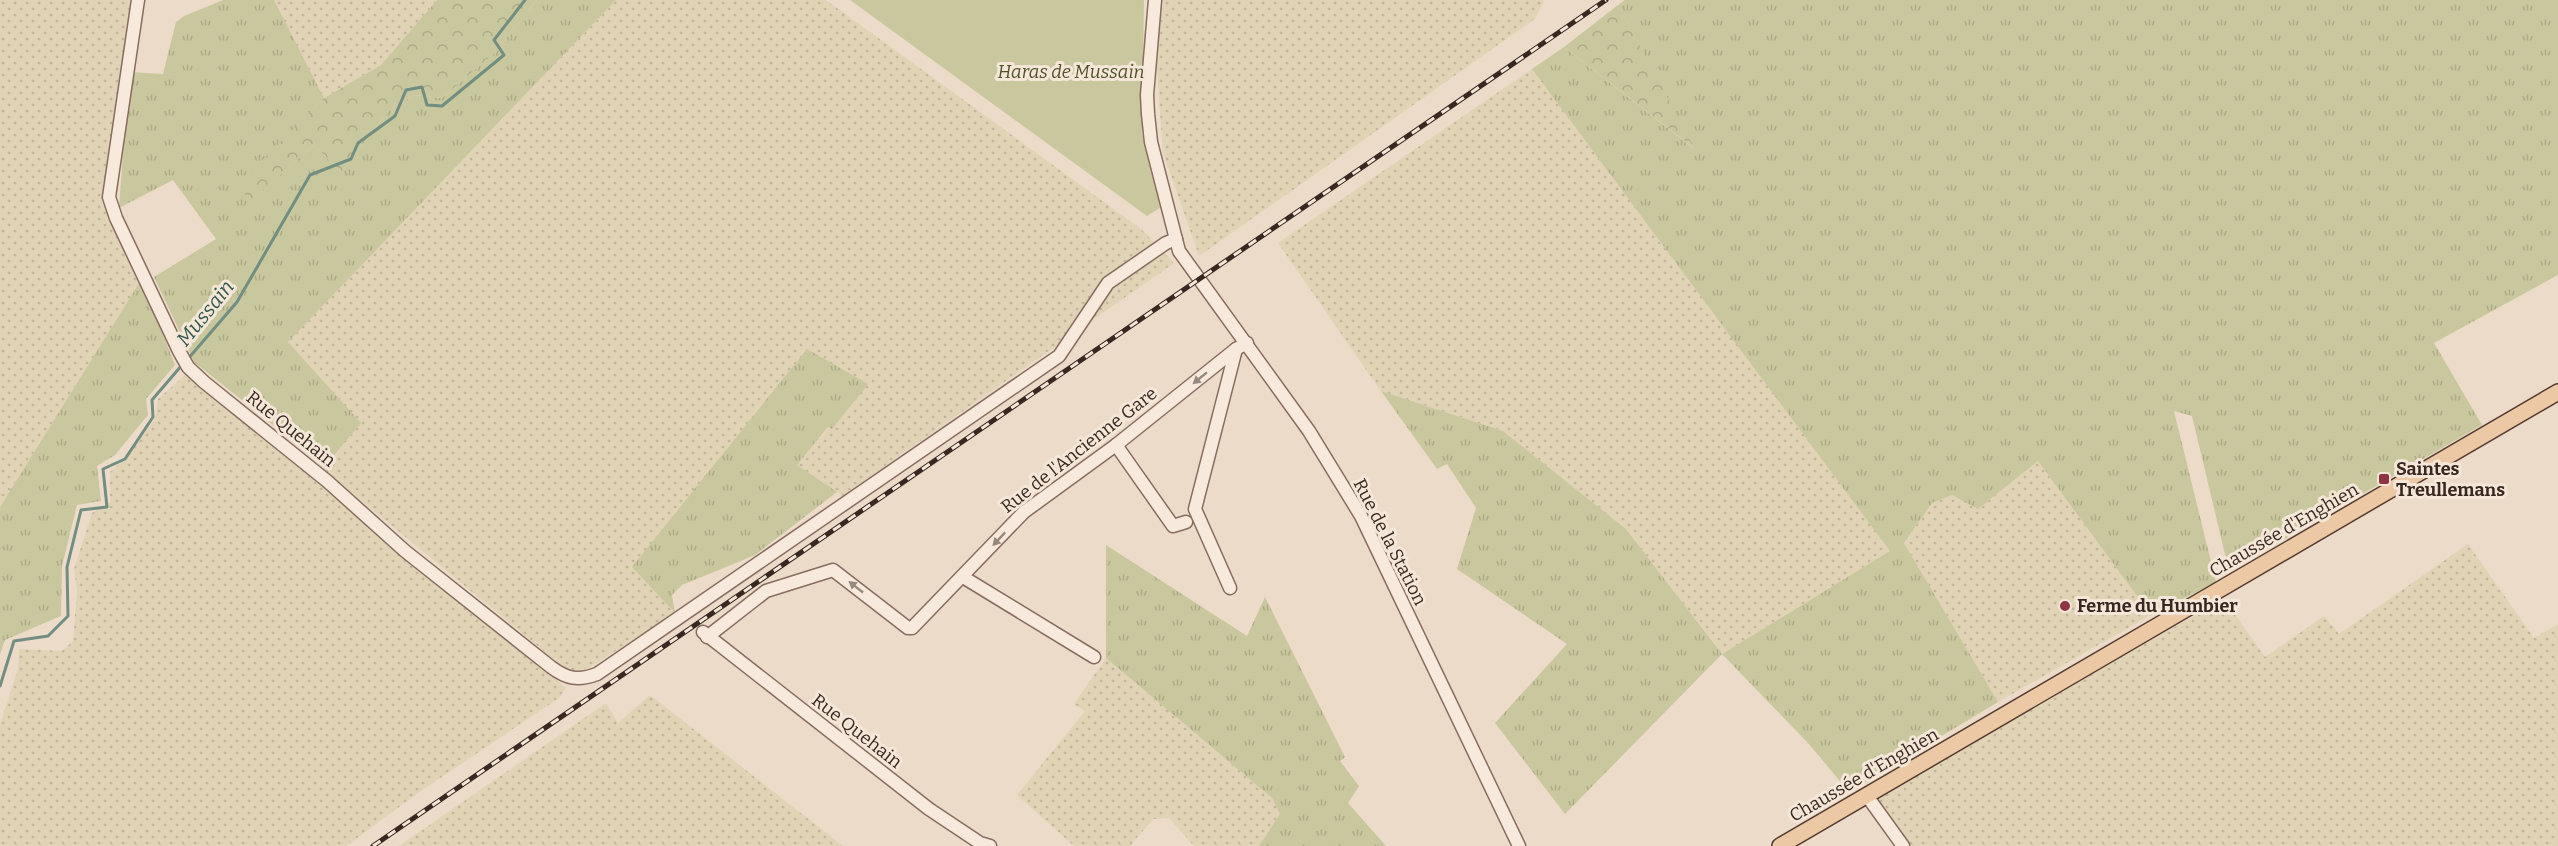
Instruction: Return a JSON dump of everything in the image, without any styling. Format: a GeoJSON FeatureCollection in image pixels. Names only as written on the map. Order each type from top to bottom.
{"type":"FeatureCollection","features":[{"type":"Feature","properties":{"kind":"main road","name":"Chaussée d'Enghien"},"geometry":{"type":"LineString","coordinates":[[1780,846],[2558,393]]}},
{"type":"Feature","properties":{"kind":"street","name":"Rue Quehain"},"geometry":{"type":"LineString","coordinates":[[138,0],[109,197],[116,218],[186,363],[204,382],[327,481],[405,551],[563,676],[583,679],[597,674],[683,617],[1059,356],[1108,283],[1166,243],[1176,239]]}},
{"type":"Feature","properties":{"kind":"street","name":"Rue de la Station"},"geometry":{"type":"LineString","coordinates":[[1155,0],[1147,95],[1148,114],[1151,142],[1179,251],[1241,346],[1309,431],[1361,516],[1519,846]]}},
{"type":"Feature","properties":{"kind":"street","name":"Rue de l'Ancienne Gare"},"geometry":{"type":"LineString","coordinates":[[705,635],[766,591],[833,570],[908,628],[912,628],[1024,512],[1116,445],[1241,346]]}},
{"type":"Feature","properties":{"kind":"street"},"geometry":{"type":"LineString","coordinates":[[1230,588],[1195,509],[1241,346]]}},
{"type":"Feature","properties":{"kind":"street"},"geometry":{"type":"LineString","coordinates":[[1116,445],[1173,526],[1186,522]]}},
{"type":"Feature","properties":{"kind":"street"},"geometry":{"type":"LineString","coordinates":[[963,577],[1094,657]]}},
{"type":"Feature","properties":{"kind":"street","name":"Rue Quehain"},"geometry":{"type":"LineString","coordinates":[[705,635],[929,809],[980,843],[990,846]]}},
{"type":"Feature","properties":{"kind":"street"},"geometry":{"type":"LineString","coordinates":[[1867,796],[1903,846]]}},
{"type":"Feature","properties":{"kind":"shaded area"},"geometry":{"type":"Polygon","coordinates":[[[0,0],[133,0],[111,169],[103,194],[105,209],[141,280],[0,507],[0,0]]]}},
{"type":"Feature","properties":{"kind":"shaded area"},"geometry":{"type":"Polygon","coordinates":[[[274,0],[437,0],[381,65],[324,98],[274,0]]]}},
{"type":"Feature","properties":{"kind":"shaded area"},"geometry":{"type":"Polygon","coordinates":[[[616,0],[826,0],[1141,229],[1174,263],[842,496],[796,465],[867,384],[632,567],[675,613],[589,668],[568,671],[323,469],[360,423],[288,342],[616,0]]]}},
{"type":"Feature","properties":{"kind":"shaded area"},"geometry":{"type":"Polygon","coordinates":[[[1163,0],[1544,0],[1535,19],[1199,256],[1163,153],[1156,59],[1163,0]]]}},
{"type":"Feature","properties":{"kind":"shaded area"},"geometry":{"type":"Polygon","coordinates":[[[1532,69],[1891,551],[1722,654],[1626,529],[1503,431],[1381,391],[1278,243],[1532,69]]]}},
{"type":"Feature","properties":{"kind":"shaded area"},"geometry":{"type":"Polygon","coordinates":[[[185,375],[251,425],[566,688],[559,698],[421,791],[346,846],[0,846],[0,724],[18,669],[19,649],[62,651],[73,641],[77,591],[74,569],[92,513],[110,502],[110,472],[125,459],[155,419],[158,399],[185,375]]]}},
{"type":"Feature","properties":{"kind":"shaded area"},"geometry":{"type":"Polygon","coordinates":[[[2038,461],[2151,615],[1998,702],[1904,543],[1932,503],[1952,494],[1978,509],[2038,461]]]}},
{"type":"Feature","properties":{"kind":"shaded area"},"geometry":{"type":"Polygon","coordinates":[[[2468,544],[2534,638],[2558,624],[2558,846],[1906,846],[1879,806],[1877,796],[2224,599],[2265,657],[2324,616],[2339,634],[2468,544]]]}},
{"type":"Feature","properties":{"kind":"shaded area"},"geometry":{"type":"Polygon","coordinates":[[[1106,658],[1272,798],[1280,814],[1259,846],[1194,846],[1169,818],[1153,819],[1130,846],[1074,846],[1017,795],[1085,711],[1074,704],[1106,658]]]}},
{"type":"Feature","properties":{"kind":"shaded area"},"geometry":{"type":"Polygon","coordinates":[[[650,695],[843,846],[399,846],[606,703],[618,723],[650,695]]]}},
{"type":"Feature","properties":{"kind":"green space"},"geometry":{"type":"Polygon","coordinates":[[[223,0],[274,0],[324,98],[238,186],[251,200],[314,145],[341,172],[389,110],[414,95],[442,98],[493,54],[537,0],[616,0],[288,342],[361,423],[325,466],[194,362],[154,277],[216,239],[173,180],[119,208],[129,72],[163,74],[176,22],[184,16],[223,0]]]}},
{"type":"Feature","properties":{"kind":"green space"},"geometry":{"type":"Polygon","coordinates":[[[437,0],[537,0],[493,54],[442,98],[414,95],[389,110],[341,172],[314,145],[251,201],[237,186],[324,98],[381,65],[437,0]]]}},
{"type":"Feature","properties":{"kind":"green space","name":"Haras de Mussain"},"geometry":{"type":"Polygon","coordinates":[[[850,0],[1144,0],[1142,134],[1163,206],[1147,216],[850,0]]]}},
{"type":"Feature","properties":{"kind":"green space"},"geometry":{"type":"Polygon","coordinates":[[[1625,0],[2558,0],[2558,275],[2434,343],[2482,425],[2229,571],[2192,416],[2174,411],[2216,582],[2151,615],[2038,461],[1978,509],[1952,495],[1932,503],[1904,543],[1998,702],[1849,792],[1808,743],[1722,654],[1890,551],[1532,69],[1564,47],[1693,148],[1618,5],[1625,0]]]}},
{"type":"Feature","properties":{"kind":"green space"},"geometry":{"type":"Polygon","coordinates":[[[1618,5],[1695,149],[1564,47],[1618,5]]]}},
{"type":"Feature","properties":{"kind":"green space"},"geometry":{"type":"Polygon","coordinates":[[[141,280],[175,365],[146,399],[148,415],[115,455],[97,466],[101,501],[77,505],[62,566],[61,616],[5,640],[0,654],[0,507],[141,280]]]}},
{"type":"Feature","properties":{"kind":"green space"},"geometry":{"type":"Polygon","coordinates":[[[807,349],[868,384],[832,429],[828,427],[797,465],[837,492],[755,555],[682,585],[672,595],[675,613],[632,567],[807,349]]]}},
{"type":"Feature","properties":{"kind":"green space"},"geometry":{"type":"Polygon","coordinates":[[[1381,391],[1503,431],[1626,529],[1722,654],[1565,814],[1495,723],[1567,644],[1457,569],[1476,508],[1447,464],[1437,469],[1381,391]]]}},
{"type":"Feature","properties":{"kind":"green space"},"geometry":{"type":"Polygon","coordinates":[[[1106,545],[1247,636],[1265,597],[1345,757],[1340,761],[1359,786],[1348,803],[1386,846],[1259,846],[1280,814],[1272,798],[1106,658],[1106,545]]]}},
{"type":"Feature","properties":{"kind":"waterway","name":"Mussain"},"geometry":{"type":"LineString","coordinates":[[187,360],[237,302],[310,175],[351,159],[358,143],[395,116],[406,90],[422,87],[427,105],[442,106],[504,55],[494,40],[525,0]]}},
{"type":"Feature","properties":{"kind":"waterway","name":"Mussain"},"geometry":{"type":"LineString","coordinates":[[0,686],[14,641],[48,636],[68,616],[67,567],[81,510],[107,507],[103,469],[125,459],[153,417],[152,400],[182,365]]}},
{"type":"Feature","properties":{"kind":"railway"},"geometry":{"type":"LineString","coordinates":[[373,846],[1606,0]]}},
{"type":"Feature","properties":{"kind":"place","name":"Saintes Treullemans"},"geometry":{"type":"Point","coordinates":[2384,479]}},
{"type":"Feature","properties":{"kind":"place","name":"Ferme du Humbier"},"geometry":{"type":"Point","coordinates":[2065,606]}}]}
